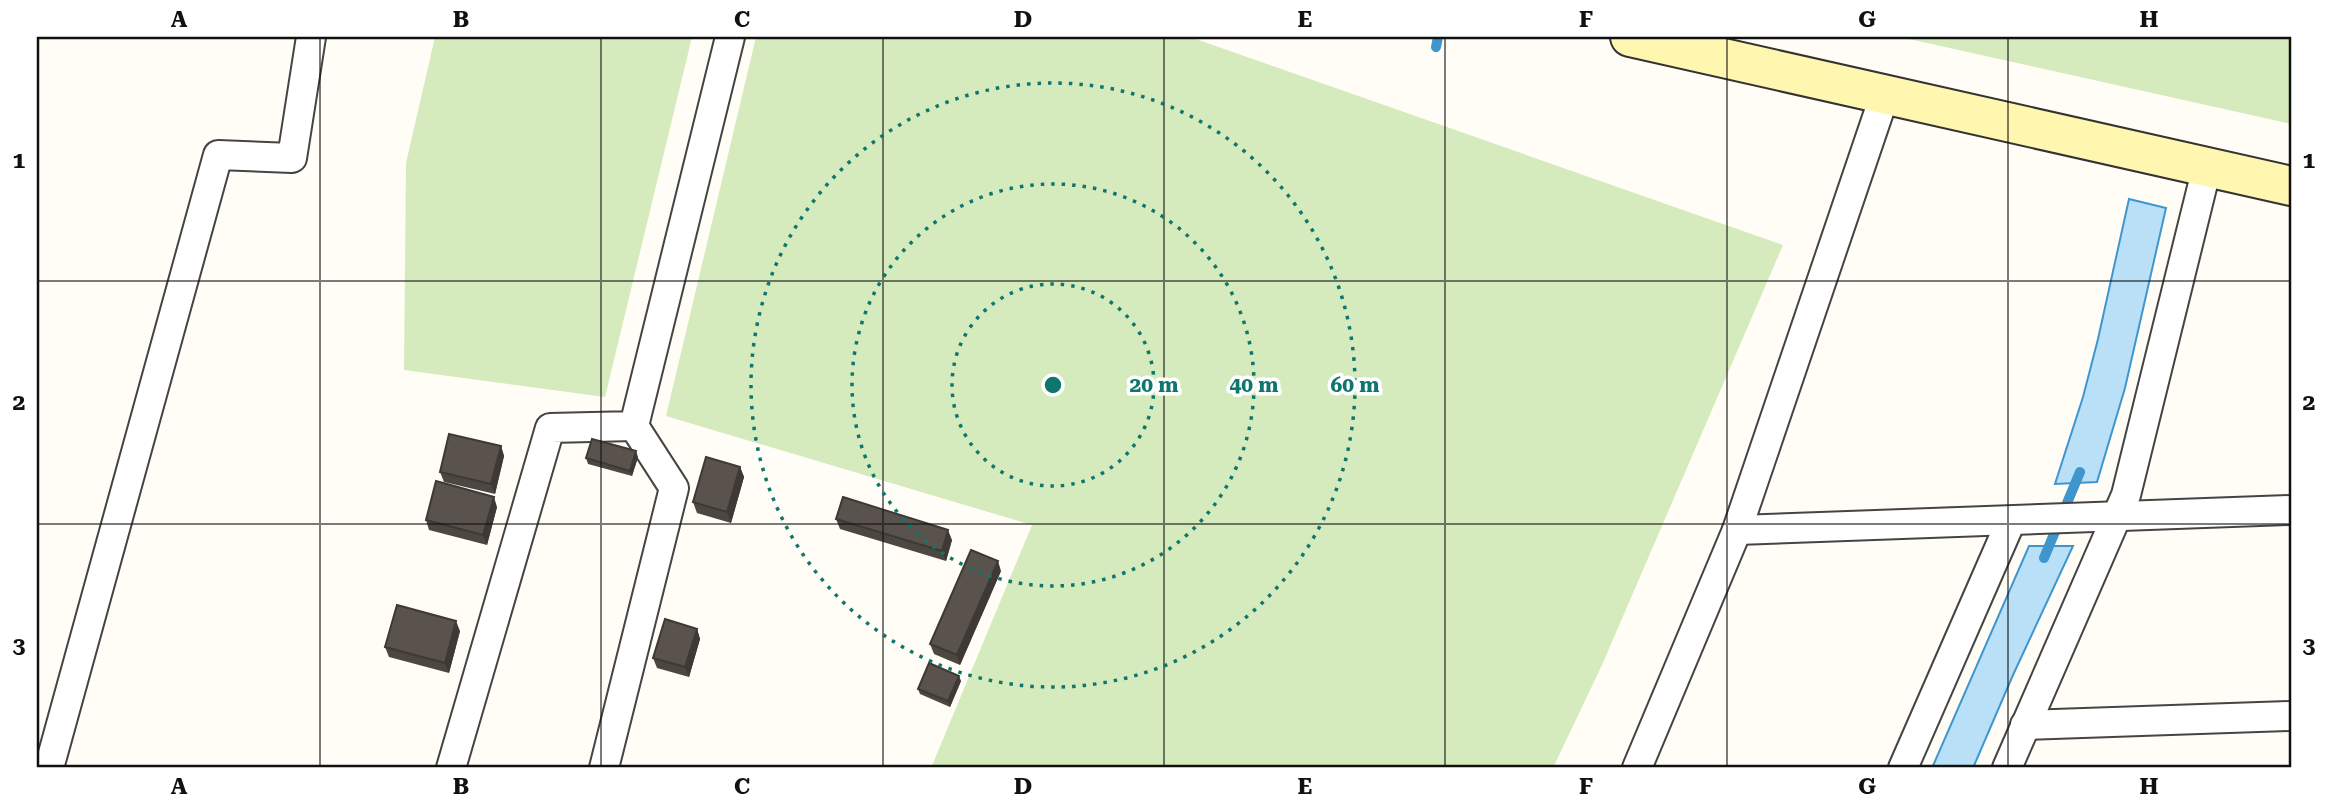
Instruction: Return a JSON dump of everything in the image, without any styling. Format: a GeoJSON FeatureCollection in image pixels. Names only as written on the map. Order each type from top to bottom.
{"type":"FeatureCollection","features":[{"type":"Feature","properties":{"kind":"street"},"geometry":{"type":"LineString","coordinates":[[50,768],[218,155],[292,159],[311,37]]}},
{"type":"Feature","properties":{"kind":"street"},"geometry":{"type":"LineString","coordinates":[[604,768],[674,488],[635,426],[730,37]]}},
{"type":"Feature","properties":{"kind":"street"},"geometry":{"type":"LineString","coordinates":[[1630,37],[2291,187]]}},
{"type":"Feature","properties":{"kind":"street"},"geometry":{"type":"LineString","coordinates":[[1637,768],[1737,530],[1885,94]]}},
{"type":"Feature","properties":{"kind":"street"},"geometry":{"type":"LineString","coordinates":[[2007,768],[2126,495],[2207,167]]}},
{"type":"Feature","properties":{"kind":"street"},"geometry":{"type":"LineString","coordinates":[[451,768],[550,428],[635,426]]}},
{"type":"Feature","properties":{"kind":"street"},"geometry":{"type":"LineString","coordinates":[[1737,530],[2291,510]]}},
{"type":"Feature","properties":{"kind":"street"},"geometry":{"type":"LineString","coordinates":[[1903,768],[2024,520]]}},
{"type":"Feature","properties":{"kind":"street"},"geometry":{"type":"LineString","coordinates":[[2025,725],[2291,716]]}},
{"type":"Feature","properties":{"kind":"green space"},"geometry":{"type":"Polygon","coordinates":[[[435,37],[692,37],[605,397],[404,370],[406,163],[435,37]]]}},
{"type":"Feature","properties":{"kind":"green space"},"geometry":{"type":"Polygon","coordinates":[[[756,37],[1190,37],[1783,245],[1602,665],[1553,768],[931,768],[1032,525],[666,416],[756,37]]]}},
{"type":"Feature","properties":{"kind":"green space"},"geometry":{"type":"Polygon","coordinates":[[[1900,37],[2291,37],[2291,124],[1900,37]]]}},
{"type":"Feature","properties":{"kind":"water"},"geometry":{"type":"Polygon","coordinates":[[[2129,199],[2166,208],[2125,388],[2097,482],[2055,484],[2083,397],[2129,199]]]}},
{"type":"Feature","properties":{"kind":"water"},"geometry":{"type":"Polygon","coordinates":[[[2029,546],[2073,546],[1973,768],[1932,768],[2029,546]]]}},
{"type":"Feature","properties":{"kind":"building"},"geometry":{"type":"Polygon","coordinates":[[[449,434],[501,446],[491,484],[440,472],[449,434]]]}},
{"type":"Feature","properties":{"kind":"building"},"geometry":{"type":"Polygon","coordinates":[[[592,439],[636,451],[630,471],[586,458],[592,439]]]}},
{"type":"Feature","properties":{"kind":"building"},"geometry":{"type":"Polygon","coordinates":[[[706,457],[740,467],[727,512],[693,502],[706,457]]]}},
{"type":"Feature","properties":{"kind":"building"},"geometry":{"type":"Polygon","coordinates":[[[436,481],[494,497],[483,535],[426,520],[436,481]]]}},
{"type":"Feature","properties":{"kind":"building"},"geometry":{"type":"Polygon","coordinates":[[[843,497],[948,530],[942,551],[836,519],[843,497]]]}},
{"type":"Feature","properties":{"kind":"building"},"geometry":{"type":"Polygon","coordinates":[[[971,550],[998,561],[957,655],[930,644],[971,550]]]}},
{"type":"Feature","properties":{"kind":"building"},"geometry":{"type":"Polygon","coordinates":[[[397,605],[456,621],[445,663],[385,647],[397,605]]]}},
{"type":"Feature","properties":{"kind":"building"},"geometry":{"type":"Polygon","coordinates":[[[665,619],[697,629],[685,667],[653,658],[665,619]]]}},
{"type":"Feature","properties":{"kind":"building"},"geometry":{"type":"Polygon","coordinates":[[[929,663],[959,676],[948,701],[918,689],[929,663]]]}},
{"type":"Feature","properties":{"kind":"waterway"},"geometry":{"type":"LineString","coordinates":[[1436,47],[1438,37]]}},
{"type":"Feature","properties":{"kind":"waterway"},"geometry":{"type":"LineString","coordinates":[[2044,558],[2080,472]]}}]}
